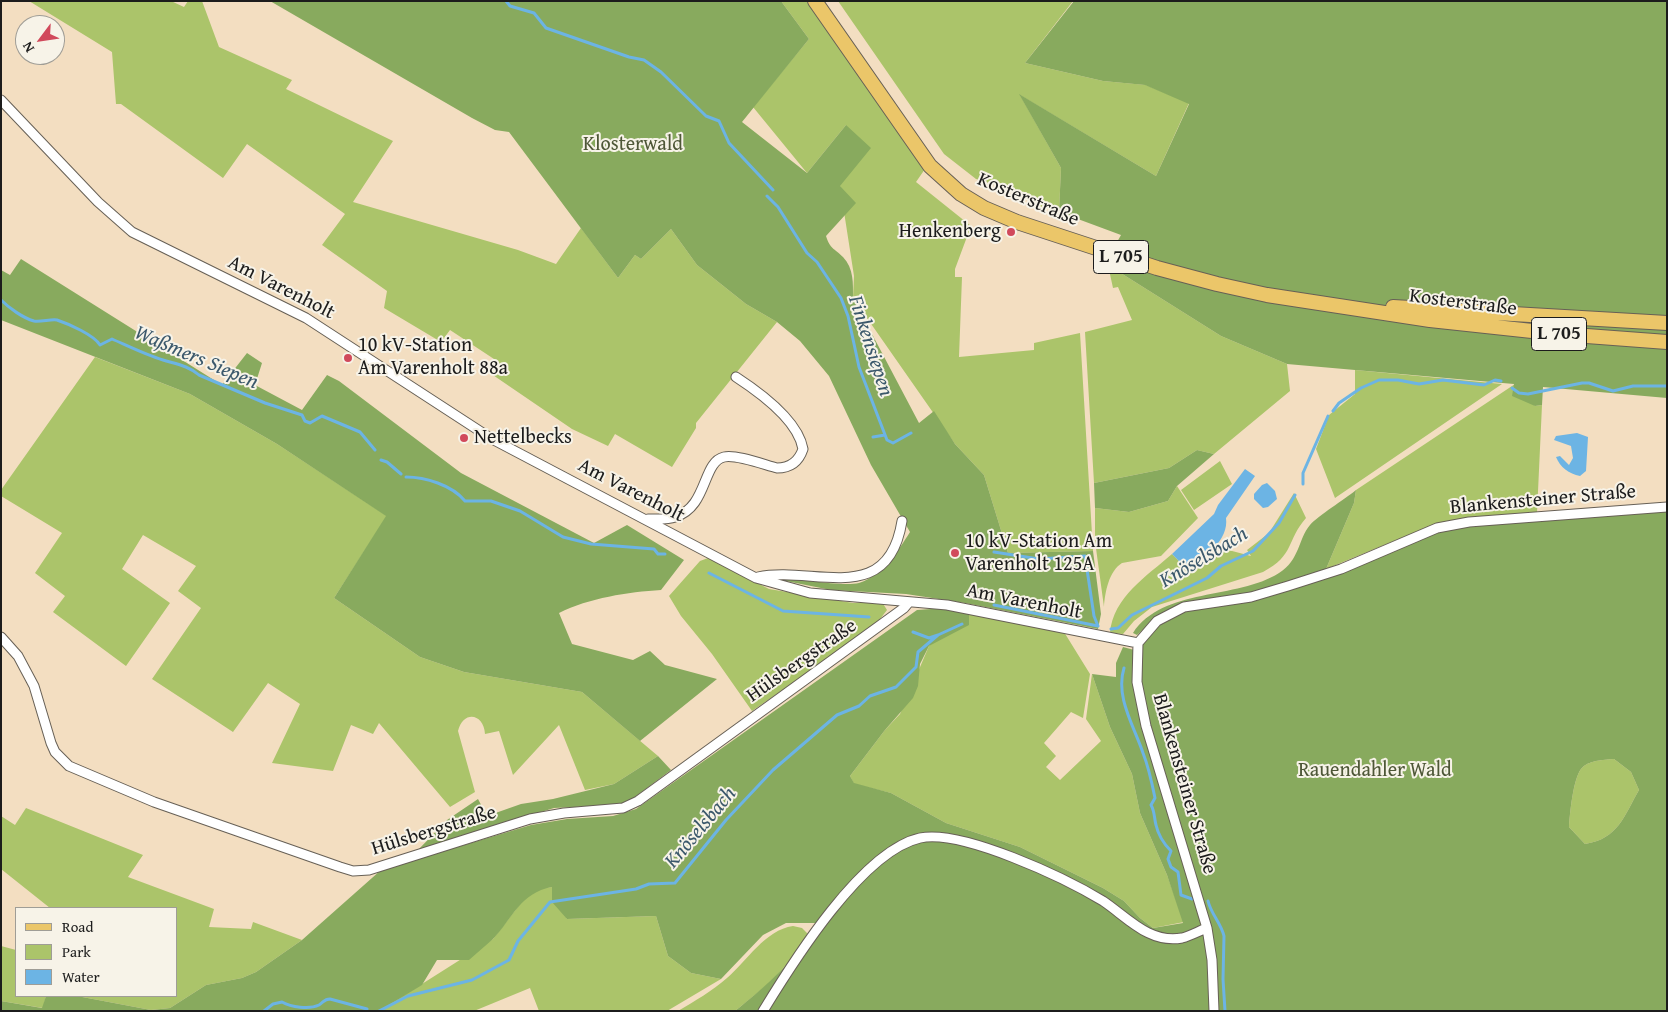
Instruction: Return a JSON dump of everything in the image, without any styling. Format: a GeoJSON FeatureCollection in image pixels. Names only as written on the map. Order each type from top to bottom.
{"type":"FeatureCollection","features":[{"type":"Feature","properties":{"kind":"main road","name":"Kosterstraße"},"geometry":{"type":"LineString","coordinates":[[815,1],[930,166],[961,194],[984,208],[1031,227],[1157,268],[1217,284],[1315,302],[1430,320],[1560,334],[1667,342]]}},
{"type":"Feature","properties":{"kind":"main road","name":"Kosterstraße"},"geometry":{"type":"LineString","coordinates":[[1315,302],[1667,323]]}},
{"type":"Feature","properties":{"kind":"street","name":"Am Varenholt"},"geometry":{"type":"LineString","coordinates":[[1,100],[98,202],[132,232],[306,318],[492,439],[756,578],[810,593],[947,605],[1138,643]]}},
{"type":"Feature","properties":{"kind":"street"},"geometry":{"type":"LineString","coordinates":[[648,520],[675,518],[690,510],[698,501],[711,467],[719,458],[726,456],[777,468],[784,468],[797,461],[803,449],[799,435],[766,399],[736,377]]}},
{"type":"Feature","properties":{"kind":"street","name":"Blankensteiner Straße"},"geometry":{"type":"LineString","coordinates":[[1214,1011],[1212,960],[1207,928],[1146,726],[1137,682],[1138,643],[1157,621],[1184,607],[1251,596],[1332,572],[1437,528],[1469,522],[1667,507]]}},
{"type":"Feature","properties":{"kind":"street"},"geometry":{"type":"LineString","coordinates":[[756,578],[773,574],[831,579],[852,578],[873,570],[890,554],[898,539],[902,520]]}},
{"type":"Feature","properties":{"kind":"street","name":"Hülsbergstraße"},"geometry":{"type":"LineString","coordinates":[[1,637],[18,656],[34,686],[51,743],[59,757],[69,766],[154,802],[340,867],[361,871],[405,860],[530,820],[564,813],[623,808],[638,801],[853,647],[904,608],[909,602]]}},
{"type":"Feature","properties":{"kind":"street"},"geometry":{"type":"LineString","coordinates":[[763,1011],[804,947],[836,905],[888,853],[906,842],[921,838],[951,837],[983,846],[1028,864],[1102,901],[1145,932],[1159,937],[1182,938],[1207,928]]}},
{"type":"Feature","properties":{"kind":"green space"},"geometry":{"type":"Polygon","coordinates":[[[29,1],[171,1],[184,7],[188,1],[202,1],[219,47],[292,80],[286,89],[393,141],[353,202],[518,250],[556,264],[581,228],[618,278],[635,255],[641,259],[671,229],[697,265],[746,304],[777,322],[696,423],[696,428],[672,467],[615,434],[608,446],[572,429],[487,371],[494,359],[450,330],[441,342],[384,308],[387,291],[322,245],[345,214],[247,144],[223,178],[121,104],[116,104],[112,52],[65,23],[65,15],[52,15],[29,1]]]}},
{"type":"Feature","properties":{"kind":"green space","name":"Klosterwald"},"geometry":{"type":"Polygon","coordinates":[[[270,1],[781,1],[809,39],[742,122],[807,173],[846,125],[871,148],[840,186],[856,203],[826,236],[831,246],[843,257],[849,266],[852,276],[853,298],[919,423],[934,411],[955,444],[984,475],[1008,553],[1093,551],[1101,614],[1098,629],[965,603],[906,594],[831,590],[781,580],[782,577],[832,583],[859,583],[875,575],[889,562],[910,532],[871,465],[829,376],[800,341],[777,322],[746,304],[697,265],[671,229],[641,259],[635,255],[618,278],[509,132],[495,130],[472,118],[270,1]]]}},
{"type":"Feature","properties":{"kind":"green space"},"geometry":{"type":"Polygon","coordinates":[[[781,1],[807,1],[925,169],[916,182],[971,226],[955,269],[955,277],[962,277],[959,357],[1034,350],[1034,343],[1080,333],[1093,551],[1008,553],[984,475],[955,444],[853,298],[854,276],[840,186],[846,125],[807,173],[753,107],[809,39],[781,1]]]}},
{"type":"Feature","properties":{"kind":"green space"},"geometry":{"type":"Polygon","coordinates":[[[838,1],[1073,1],[1025,63],[1103,81],[1146,85],[1189,103],[1156,176],[1020,95],[1061,168],[1059,212],[1044,208],[1005,188],[976,179],[944,154],[838,1]]]}},
{"type":"Feature","properties":{"kind":"green space"},"geometry":{"type":"Polygon","coordinates":[[[1074,1],[1667,1],[1667,398],[1543,387],[1542,405],[1535,406],[1512,396],[1514,384],[1287,364],[1221,336],[1108,265],[1107,260],[1121,235],[1059,212],[1061,168],[1019,94],[1156,176],[1189,104],[1145,85],[1103,81],[1025,63],[1074,1]]]}},
{"type":"Feature","properties":{"kind":"green space"},"geometry":{"type":"Polygon","coordinates":[[[21,259],[222,385],[247,353],[262,363],[255,385],[302,410],[327,375],[339,381],[461,473],[594,543],[627,525],[684,560],[661,590],[609,597],[583,603],[559,613],[572,644],[633,660],[650,651],[665,665],[717,679],[640,741],[582,692],[464,672],[420,657],[334,598],[386,516],[277,444],[190,394],[1,320],[1,270],[10,275],[21,259]]]}},
{"type":"Feature","properties":{"kind":"green space"},"geometry":{"type":"Polygon","coordinates":[[[1108,265],[1221,336],[1287,364],[1290,391],[1214,454],[1197,450],[1169,468],[1094,483],[1085,332],[1132,320],[1118,287],[1113,288],[1108,265]]]}},
{"type":"Feature","properties":{"kind":"green space"},"geometry":{"type":"Polygon","coordinates":[[[95,357],[190,394],[277,444],[387,516],[334,598],[420,657],[464,672],[582,692],[658,756],[614,784],[585,790],[559,725],[513,775],[499,731],[485,734],[484,727],[477,718],[468,717],[461,724],[458,731],[475,792],[450,807],[379,723],[373,734],[351,725],[333,771],[272,763],[300,704],[268,683],[233,732],[152,679],[201,608],[178,591],[196,566],[143,535],[122,569],[170,603],[126,666],[53,612],[65,596],[35,573],[62,533],[1,496],[1,490],[95,357]]]}},
{"type":"Feature","properties":{"kind":"green space"},"geometry":{"type":"Polygon","coordinates":[[[1355,370],[1502,384],[1335,498],[1316,449],[1329,415],[1355,394],[1355,370]]]}},
{"type":"Feature","properties":{"kind":"green space"},"geometry":{"type":"Polygon","coordinates":[[[1515,384],[1535,406],[1542,405],[1537,513],[1435,524],[1326,569],[1354,503],[1356,490],[1515,384]]]}},
{"type":"Feature","properties":{"kind":"green space"},"geometry":{"type":"Polygon","coordinates":[[[1197,450],[1214,454],[1177,486],[1168,501],[1129,512],[1095,508],[1094,483],[1169,468],[1197,450]]]}},
{"type":"Feature","properties":{"kind":"green space"},"geometry":{"type":"Polygon","coordinates":[[[1220,461],[1232,484],[1194,510],[1181,490],[1220,461]]]}},
{"type":"Feature","properties":{"kind":"green space"},"geometry":{"type":"Polygon","coordinates":[[[1177,486],[1198,518],[1161,556],[1122,563],[1114,571],[1108,582],[1104,607],[1095,541],[1095,508],[1129,512],[1168,501],[1177,486]]]}},
{"type":"Feature","properties":{"kind":"green space"},"geometry":{"type":"Polygon","coordinates":[[[1356,490],[1354,503],[1326,569],[1248,594],[1183,604],[1156,618],[1137,635],[1133,633],[1146,618],[1163,608],[1181,601],[1243,587],[1279,573],[1286,568],[1295,556],[1310,525],[1356,490]]]}},
{"type":"Feature","properties":{"kind":"green space"},"geometry":{"type":"Polygon","coordinates":[[[1294,493],[1306,518],[1285,554],[1273,566],[1263,572],[1152,607],[1134,621],[1123,634],[1110,633],[1112,620],[1124,598],[1142,579],[1172,554],[1188,570],[1192,570],[1205,555],[1217,547],[1251,556],[1247,550],[1269,533],[1294,493]]]}},
{"type":"Feature","properties":{"kind":"green space","name":"Rauendahler Wald"},"geometry":{"type":"Polygon","coordinates":[[[1667,510],[1667,1011],[735,1011],[780,971],[800,949],[816,923],[786,923],[763,935],[721,979],[691,973],[668,956],[656,916],[567,919],[552,902],[552,887],[532,895],[518,907],[493,939],[469,960],[437,960],[422,985],[384,1008],[385,1011],[1,1011],[1,1001],[42,1008],[46,997],[82,997],[151,1010],[170,1008],[206,985],[242,978],[256,972],[302,940],[381,870],[531,825],[567,819],[613,816],[636,809],[917,610],[945,608],[969,612],[969,625],[929,646],[920,664],[918,686],[913,698],[885,730],[850,776],[854,783],[891,793],[946,823],[1020,847],[1103,888],[1124,901],[1140,918],[1153,928],[1183,923],[1167,875],[1140,813],[1132,774],[1110,727],[1092,674],[1116,677],[1116,663],[1123,647],[1138,651],[1147,637],[1160,625],[1184,612],[1252,600],[1341,574],[1439,532],[1470,525],[1667,510]],[[1614,759],[1592,762],[1584,766],[1578,774],[1574,788],[1569,827],[1585,844],[1605,837],[1619,825],[1639,790],[1631,772],[1614,759]]]}},
{"type":"Feature","properties":{"kind":"green space"},"geometry":{"type":"Polygon","coordinates":[[[708,558],[769,589],[853,603],[882,602],[887,610],[874,627],[752,711],[712,654],[681,616],[669,596],[700,561],[708,558]]]}},
{"type":"Feature","properties":{"kind":"green space"},"geometry":{"type":"Polygon","coordinates":[[[969,612],[1064,632],[1090,674],[1083,718],[1071,712],[1044,743],[1056,756],[1046,767],[1060,780],[1101,741],[1086,719],[1092,674],[1110,727],[1132,774],[1140,813],[1167,875],[1184,922],[1153,928],[1140,918],[1124,901],[1103,888],[1020,847],[946,823],[891,793],[854,784],[850,776],[885,730],[900,714],[929,646],[969,612]]]}},
{"type":"Feature","properties":{"kind":"green space"},"geometry":{"type":"Polygon","coordinates":[[[658,756],[671,770],[631,800],[616,805],[554,808],[418,850],[447,820],[478,799],[487,816],[521,804],[553,799],[614,784],[658,756]]]}},
{"type":"Feature","properties":{"kind":"green space"},"geometry":{"type":"Polygon","coordinates":[[[1614,759],[1631,772],[1639,790],[1613,832],[1596,841],[1585,844],[1569,827],[1572,797],[1578,774],[1588,764],[1614,759]]]}},
{"type":"Feature","properties":{"kind":"green space"},"geometry":{"type":"Polygon","coordinates":[[[26,808],[143,855],[128,877],[214,909],[209,927],[251,929],[253,922],[302,940],[256,972],[242,978],[206,985],[170,1008],[151,1010],[82,997],[178,997],[178,907],[49,907],[1,869],[1,816],[15,825],[26,808]]]}},
{"type":"Feature","properties":{"kind":"green space"},"geometry":{"type":"Polygon","coordinates":[[[552,887],[567,919],[656,916],[668,956],[691,973],[721,979],[667,1011],[539,1011],[530,988],[474,1011],[385,1011],[384,1008],[493,939],[524,899],[538,889],[552,887]]]}},
{"type":"Feature","properties":{"kind":"green space"},"geometry":{"type":"Polygon","coordinates":[[[793,926],[802,928],[809,935],[807,941],[772,981],[735,1011],[678,1011],[721,983],[774,933],[793,926]]]}},
{"type":"Feature","properties":{"kind":"green space"},"geometry":{"type":"Polygon","coordinates":[[[1,946],[15,950],[15,997],[46,997],[43,1008],[1,1001],[1,946]]]}},
{"type":"Feature","properties":{"kind":"water"},"geometry":{"type":"Polygon","coordinates":[[[1577,433],[1588,437],[1586,471],[1580,476],[1572,474],[1565,469],[1556,457],[1560,456],[1569,465],[1573,458],[1571,446],[1554,440],[1556,436],[1577,433]]]}},
{"type":"Feature","properties":{"kind":"water"},"geometry":{"type":"Polygon","coordinates":[[[1245,469],[1255,476],[1226,518],[1224,533],[1215,547],[1192,571],[1188,570],[1172,554],[1214,514],[1218,505],[1245,469]]]}},
{"type":"Feature","properties":{"kind":"water"},"geometry":{"type":"Polygon","coordinates":[[[1267,483],[1275,491],[1277,499],[1268,507],[1263,508],[1254,499],[1254,494],[1262,485],[1267,483]]]}},
{"type":"Feature","properties":{"kind":"waterway","name":"Finkensiepen"},"geometry":{"type":"LineString","coordinates":[[506,1],[510,6],[534,13],[546,28],[629,57],[644,60],[661,72],[706,116],[719,121],[729,143],[773,190]]}},
{"type":"Feature","properties":{"kind":"waterway","name":"Finkensiepen"},"geometry":{"type":"LineString","coordinates":[[767,196],[778,207],[807,253],[817,262],[841,298],[848,316],[859,367],[887,440],[893,443],[911,433]]}},
{"type":"Feature","properties":{"kind":"waterway","name":"Waßmers Siepen"},"geometry":{"type":"LineString","coordinates":[[1,300],[30,320],[57,320],[87,334],[100,345],[112,339],[150,356],[187,367],[199,375],[265,403],[302,415],[305,421],[310,423],[322,416],[360,432],[375,450]]}},
{"type":"Feature","properties":{"kind":"waterway","name":"Knöselsbach"},"geometry":{"type":"LineString","coordinates":[[1333,411],[1339,403],[1361,388],[1379,380],[1398,380],[1419,384],[1443,380],[1484,385],[1495,380],[1501,381]]}},
{"type":"Feature","properties":{"kind":"waterway","name":"Knöselsbach"},"geometry":{"type":"LineString","coordinates":[[1512,388],[1519,393],[1528,394],[1582,383],[1589,383],[1613,391],[1633,386],[1667,386]]}},
{"type":"Feature","properties":{"kind":"waterway","name":"Knöselsbach"},"geometry":{"type":"LineString","coordinates":[[1303,484],[1303,473],[1328,416]]}},
{"type":"Feature","properties":{"kind":"waterway"},"geometry":{"type":"LineString","coordinates":[[873,437],[885,435]]}},
{"type":"Feature","properties":{"kind":"waterway","name":"Waßmers Siepen"},"geometry":{"type":"LineString","coordinates":[[381,460],[387,462],[401,474]]}},
{"type":"Feature","properties":{"kind":"waterway","name":"Waßmers Siepen"},"geometry":{"type":"LineString","coordinates":[[406,477],[421,478],[446,486],[460,495],[465,501],[491,501],[520,511],[563,537],[591,544],[654,549],[658,554],[665,554]]}},
{"type":"Feature","properties":{"kind":"waterway","name":"Knöselsbach"},"geometry":{"type":"LineString","coordinates":[[1111,629],[1118,628],[1132,615],[1207,578],[1221,566],[1253,551],[1279,523],[1295,495]]}},
{"type":"Feature","properties":{"kind":"waterway","name":"Finkensiepen"},"geometry":{"type":"LineString","coordinates":[[994,552],[1039,559],[1085,556],[1094,616],[1098,626]]}},
{"type":"Feature","properties":{"kind":"waterway","name":"Waßmers Siepen"},"geometry":{"type":"LineString","coordinates":[[709,573],[783,611],[869,617]]}},
{"type":"Feature","properties":{"kind":"waterway","name":"Knöselsbach"},"geometry":{"type":"LineString","coordinates":[[994,605],[1098,626]]}},
{"type":"Feature","properties":{"kind":"waterway","name":"Knöselsbach"},"geometry":{"type":"LineString","coordinates":[[379,1011],[408,996],[472,980],[509,960],[518,941],[550,902],[636,889],[649,884],[675,883],[726,820],[773,770],[837,715],[859,706],[870,696],[896,687],[916,667],[918,652],[938,635],[962,624]]}},
{"type":"Feature","properties":{"kind":"waterway","name":"Waßmers Siepen"},"geometry":{"type":"LineString","coordinates":[[913,632],[929,638],[938,635]]}},
{"type":"Feature","properties":{"kind":"waterway"},"geometry":{"type":"LineString","coordinates":[[1124,668],[1122,679],[1124,701],[1150,775],[1155,798],[1151,805],[1157,828],[1171,851],[1168,859],[1171,867],[1178,872],[1181,895],[1192,899]]}},
{"type":"Feature","properties":{"kind":"waterway"},"geometry":{"type":"LineString","coordinates":[[1208,901],[1224,936],[1223,979],[1225,1011]]}},
{"type":"Feature","properties":{"kind":"waterway","name":"Knöselsbach"},"geometry":{"type":"LineString","coordinates":[[264,1011],[273,1004],[282,1002],[305,1008],[315,1007],[330,999],[367,1009]]}},
{"type":"Feature","properties":{"kind":"place","name":"Henkenberg"},"geometry":{"type":"Point","coordinates":[1011,232]}},
{"type":"Feature","properties":{"kind":"place","name":"10 kV-Station Am Varenholt 88a"},"geometry":{"type":"Point","coordinates":[348,358]}},
{"type":"Feature","properties":{"kind":"place","name":"Nettelbecks"},"geometry":{"type":"Point","coordinates":[464,438]}},
{"type":"Feature","properties":{"kind":"place","name":"10 kV-Station Am Varenholt 125A"},"geometry":{"type":"Point","coordinates":[955,553]}}]}
